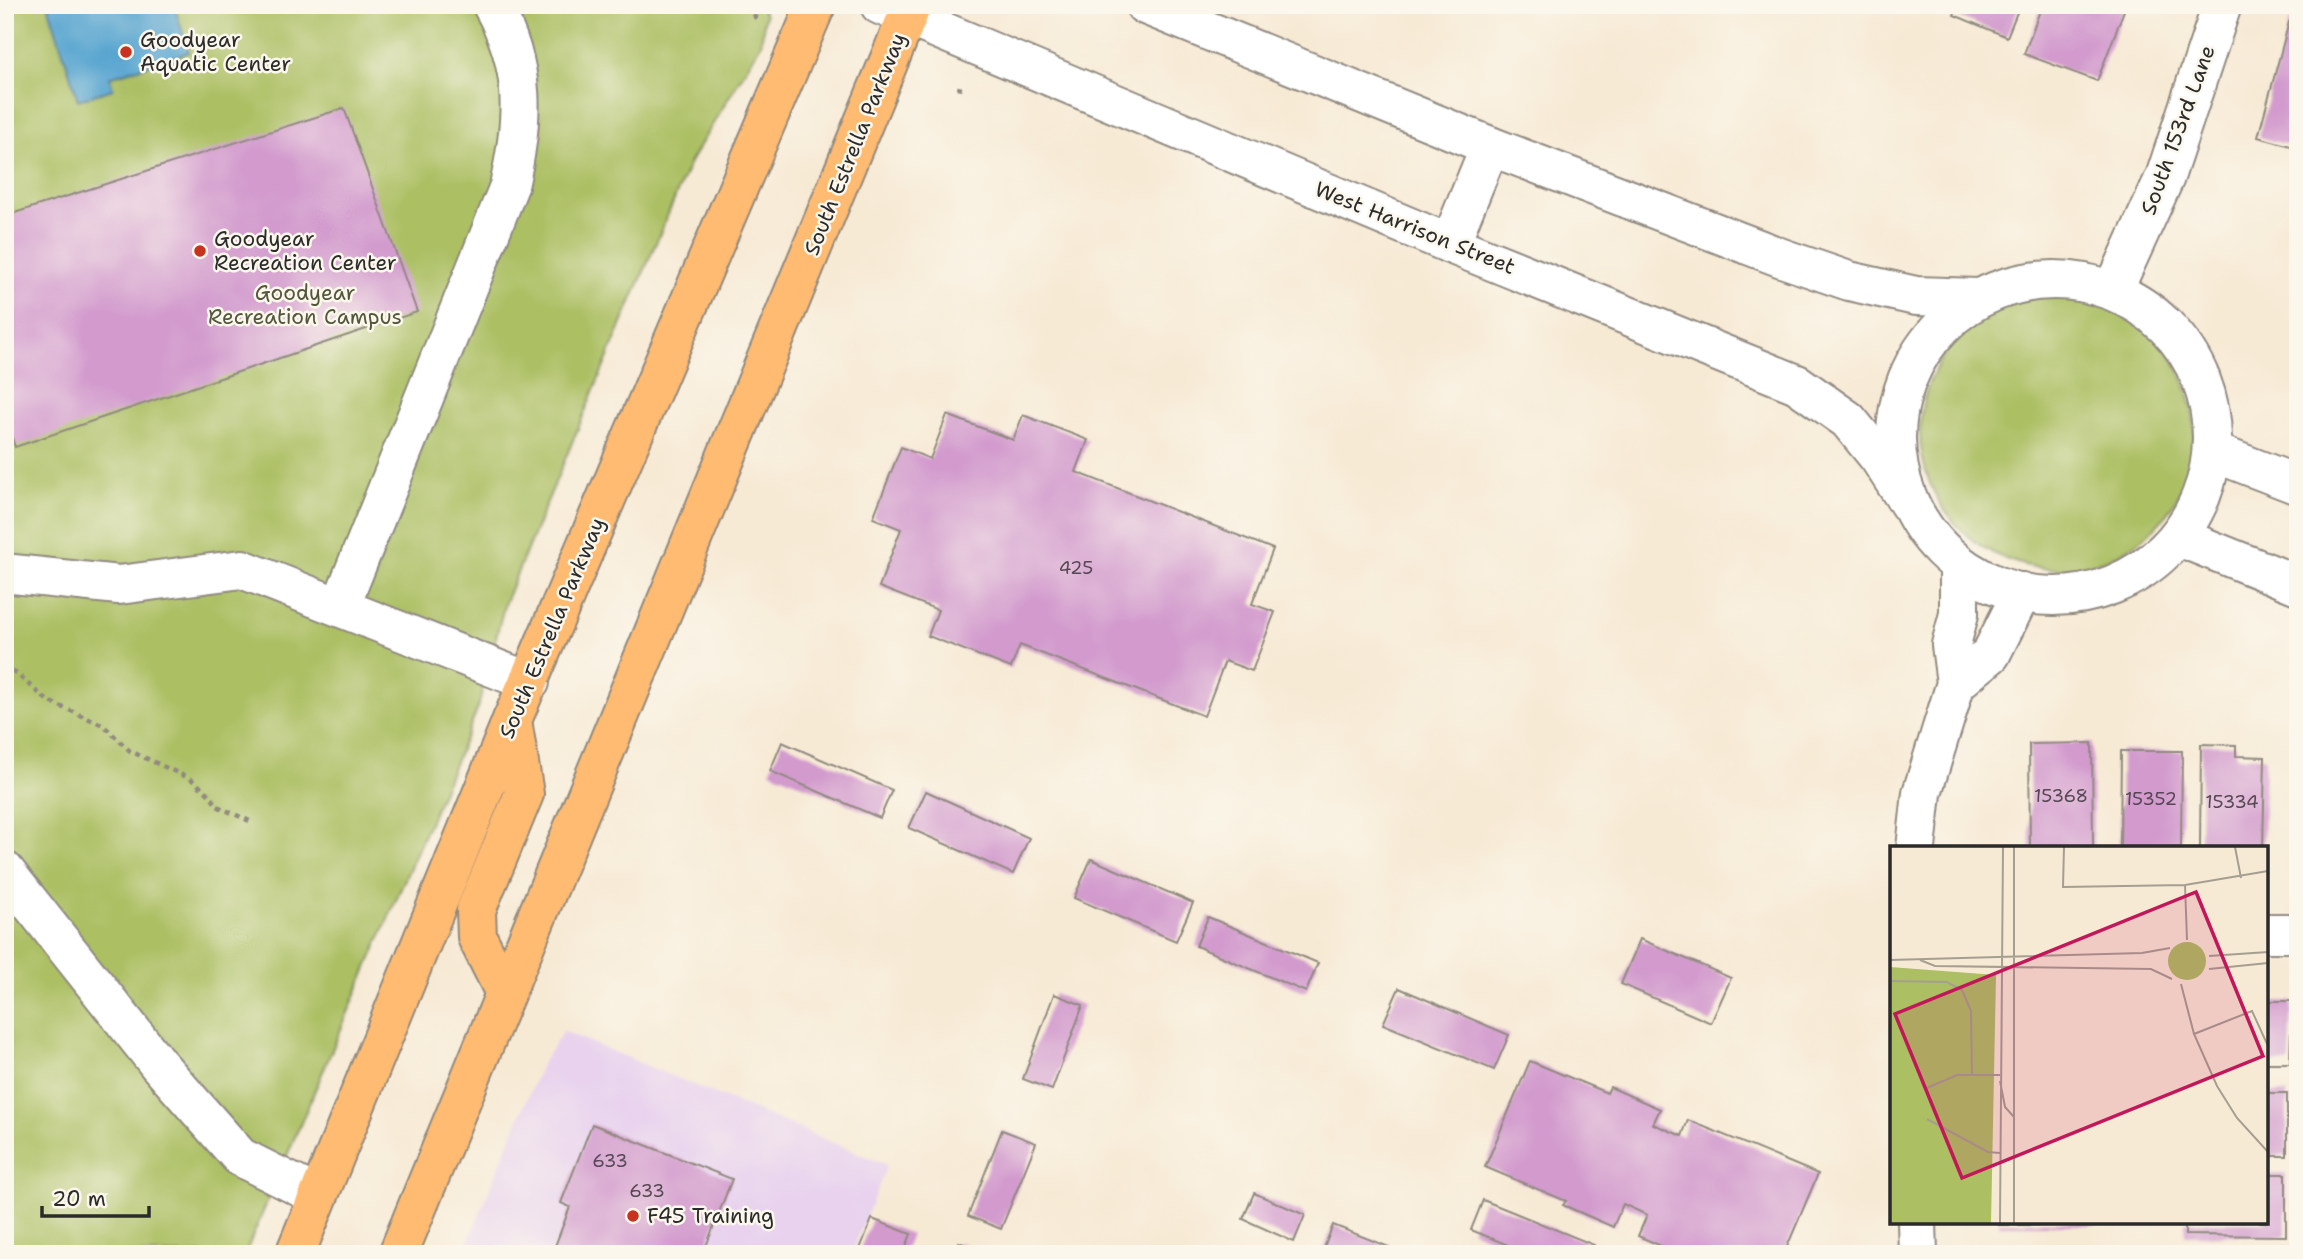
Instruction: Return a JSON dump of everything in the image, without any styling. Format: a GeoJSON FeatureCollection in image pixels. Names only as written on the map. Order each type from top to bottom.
{"type":"FeatureCollection","features":[{"type":"Feature","properties":{"kind":"main road","name":"South Estrella Parkway"},"geometry":{"type":"LineString","coordinates":[[295,1254],[512,720],[816,5]]}},
{"type":"Feature","properties":{"kind":"main road","name":"South Estrella Parkway"},"geometry":{"type":"LineString","coordinates":[[398,1254],[900,9]]}},
{"type":"Feature","properties":{"kind":"main road"},"geometry":{"type":"LineString","coordinates":[[505,993],[477,937],[475,909],[524,794],[512,720]]}},
{"type":"Feature","properties":{"kind":"street"},"geometry":{"type":"LineString","coordinates":[[340,607],[509,186],[519,139],[521,89],[501,20],[492,5]]}},
{"type":"Feature","properties":{"kind":"street"},"geometry":{"type":"LineString","coordinates":[[1145,5],[1490,146],[1849,281],[1916,296],[1978,298]]}},
{"type":"Feature","properties":{"kind":"street","name":"South 153rd Lane"},"geometry":{"type":"LineString","coordinates":[[2113,291],[2165,177],[2222,5]]}},
{"type":"Feature","properties":{"kind":"street","name":"West Harrison Street"},"geometry":{"type":"LineString","coordinates":[[900,9],[1450,244],[1797,384],[1848,420],[1879,458],[1930,537],[1959,565],[1993,585],[2043,597],[2094,592],[2141,572],[2179,537],[2203,497],[2213,452],[2209,401],[2189,354],[2156,316],[2113,291],[2067,280],[2021,283],[1978,298]]}},
{"type":"Feature","properties":{"kind":"street"},"geometry":{"type":"LineString","coordinates":[[1450,244],[1490,146]]}},
{"type":"Feature","properties":{"kind":"street"},"geometry":{"type":"LineString","coordinates":[[1909,504],[1896,458],[1896,434],[1897,411],[1912,366],[1940,327],[1978,298]]}},
{"type":"Feature","properties":{"kind":"street"},"geometry":{"type":"LineString","coordinates":[[2213,452],[2298,485]]}},
{"type":"Feature","properties":{"kind":"street"},"geometry":{"type":"LineString","coordinates":[[2179,537],[2298,585]]}},
{"type":"Feature","properties":{"kind":"street"},"geometry":{"type":"LineString","coordinates":[[1916,846],[1922,793],[1956,683],[1951,645],[1959,614],[1959,565]]}},
{"type":"Feature","properties":{"kind":"street"},"geometry":{"type":"LineString","coordinates":[[13,574],[119,585],[242,569],[530,682]]}},
{"type":"Feature","properties":{"kind":"street"},"geometry":{"type":"LineString","coordinates":[[1956,683],[1991,654],[2022,592]]}},
{"type":"Feature","properties":{"kind":"street"},"geometry":{"type":"LineString","coordinates":[[5,871],[158,1064],[240,1157],[318,1196]]}},
{"type":"Feature","properties":{"kind":"street"},"geometry":{"type":"LineString","coordinates":[[2268,933],[2298,933]]}},
{"type":"Feature","properties":{"kind":"street"},"geometry":{"type":"LineString","coordinates":[[1917,1224],[1919,1254]]}},
{"type":"Feature","properties":{"kind":"path"},"geometry":{"type":"LineString","coordinates":[[750,5],[756,19]]}},
{"type":"Feature","properties":{"kind":"path"},"geometry":{"type":"LineString","coordinates":[[5,664],[48,701],[103,724],[130,751],[191,779],[210,795],[217,806],[254,823]]}},
{"type":"Feature","properties":{"kind":"shaded area"},"geometry":{"type":"Polygon","coordinates":[[[563,1031],[887,1165],[851,1254],[463,1254],[541,1065],[563,1031]]]}},
{"type":"Feature","properties":{"kind":"green space","name":"Goodyear Recreation Campus"},"geometry":{"type":"Polygon","coordinates":[[[5,5],[760,5],[765,15],[761,44],[690,162],[505,602],[478,708],[245,1254],[5,1254],[5,5]]]}},
{"type":"Feature","properties":{"kind":"green space"},"geometry":{"type":"Polygon","coordinates":[[[2057,295],[2084,298],[2109,305],[2133,318],[2154,335],[2171,356],[2184,380],[2191,405],[2194,432],[2191,459],[2184,484],[2171,508],[2154,529],[2133,546],[2109,559],[2084,566],[2057,569],[2030,566],[2005,559],[1981,546],[1960,529],[1943,508],[1930,484],[1923,459],[1920,432],[1923,405],[1930,380],[1943,356],[1960,335],[1981,318],[2005,305],[2030,298],[2057,295]]]}},
{"type":"Feature","properties":{"kind":"water"},"geometry":{"type":"Polygon","coordinates":[[[48,5],[174,5],[189,52],[110,77],[113,89],[78,100],[48,5]]]}},
{"type":"Feature","properties":{"kind":"building"},"geometry":{"type":"Polygon","coordinates":[[[1958,5],[2020,5],[2007,37],[1954,15],[1958,5]]]}},
{"type":"Feature","properties":{"kind":"building"},"geometry":{"type":"Polygon","coordinates":[[[2042,5],[2126,5],[2097,81],[2024,54],[2042,5]]]}},
{"type":"Feature","properties":{"kind":"building"},"geometry":{"type":"Polygon","coordinates":[[[2289,22],[2298,24],[2298,148],[2258,137],[2289,22]]]}},
{"type":"Feature","properties":{"kind":"building","name":"Goodyear Recreation Center"},"geometry":{"type":"Polygon","coordinates":[[[344,108],[417,312],[15,447],[5,417],[5,216],[344,108]]]}},
{"type":"Feature","properties":{"kind":"building"},"geometry":{"type":"Polygon","coordinates":[[[947,415],[1013,440],[1023,415],[1088,440],[1076,472],[1273,549],[1252,604],[1275,612],[1252,671],[1225,661],[1204,716],[1020,645],[1011,668],[928,636],[938,610],[879,587],[901,529],[873,518],[901,447],[930,459],[947,415]]]}},
{"type":"Feature","properties":{"kind":"building"},"geometry":{"type":"Polygon","coordinates":[[[782,742],[892,790],[880,818],[770,771],[782,742]]]}},
{"type":"Feature","properties":{"kind":"building"},"geometry":{"type":"Polygon","coordinates":[[[2092,743],[2093,846],[2030,846],[2029,744],[2092,743]]]}},
{"type":"Feature","properties":{"kind":"building"},"geometry":{"type":"Polygon","coordinates":[[[2201,744],[2236,745],[2236,756],[2265,757],[2263,846],[2200,846],[2201,744]]]}},
{"type":"Feature","properties":{"kind":"building"},"geometry":{"type":"Polygon","coordinates":[[[2121,751],[2182,751],[2181,846],[2120,846],[2121,751]]]}},
{"type":"Feature","properties":{"kind":"building"},"geometry":{"type":"Polygon","coordinates":[[[2295,763],[2298,763],[2298,858],[2292,858],[2295,763]]]}},
{"type":"Feature","properties":{"kind":"building"},"geometry":{"type":"Polygon","coordinates":[[[926,791],[1029,838],[1013,874],[909,828],[926,791]]]}},
{"type":"Feature","properties":{"kind":"building"},"geometry":{"type":"Polygon","coordinates":[[[1091,859],[1193,903],[1176,941],[1074,898],[1091,859]]]}},
{"type":"Feature","properties":{"kind":"building"},"geometry":{"type":"Polygon","coordinates":[[[1208,917],[1318,963],[1306,992],[1196,946],[1208,917]]]}},
{"type":"Feature","properties":{"kind":"building"},"geometry":{"type":"Polygon","coordinates":[[[1640,939],[1731,978],[1711,1023],[1621,984],[1640,939]]]}},
{"type":"Feature","properties":{"kind":"building"},"geometry":{"type":"Polygon","coordinates":[[[1399,988],[1509,1035],[1494,1070],[1383,1024],[1399,988]]]}},
{"type":"Feature","properties":{"kind":"building"},"geometry":{"type":"Polygon","coordinates":[[[1054,994],[1083,1005],[1052,1090],[1023,1079],[1054,994]]]}},
{"type":"Feature","properties":{"kind":"building"},"geometry":{"type":"Polygon","coordinates":[[[2268,1001],[2292,1001],[2290,1063],[2268,1063],[2268,1001]]]}},
{"type":"Feature","properties":{"kind":"building"},"geometry":{"type":"Polygon","coordinates":[[[1530,1061],[1607,1093],[1610,1087],[1660,1109],[1653,1124],[1682,1136],[1688,1120],[1818,1174],[1784,1254],[1700,1254],[1693,1251],[1692,1254],[1680,1254],[1638,1236],[1647,1215],[1623,1204],[1613,1227],[1563,1205],[1566,1201],[1485,1167],[1530,1061]]]}},
{"type":"Feature","properties":{"kind":"building"},"geometry":{"type":"Polygon","coordinates":[[[2268,1093],[2287,1093],[2287,1156],[2268,1156],[2268,1093]]]}},
{"type":"Feature","properties":{"kind":"building"},"geometry":{"type":"Polygon","coordinates":[[[592,1124],[732,1179],[703,1254],[552,1254],[570,1207],[561,1203],[592,1124]]]}},
{"type":"Feature","properties":{"kind":"building"},"geometry":{"type":"Polygon","coordinates":[[[1002,1130],[1036,1143],[1001,1229],[968,1216],[1002,1130]]]}},
{"type":"Feature","properties":{"kind":"building"},"geometry":{"type":"Polygon","coordinates":[[[2268,1174],[2286,1174],[2286,1236],[2185,1235],[2185,1224],[2268,1224],[2268,1174]]]}},
{"type":"Feature","properties":{"kind":"building"},"geometry":{"type":"Polygon","coordinates":[[[1254,1193],[1305,1215],[1294,1242],[1243,1219],[1254,1193]]]}},
{"type":"Feature","properties":{"kind":"building"},"geometry":{"type":"Polygon","coordinates":[[[1483,1200],[1594,1245],[1591,1254],[1530,1254],[1471,1230],[1483,1200]]]}},
{"type":"Feature","properties":{"kind":"building"},"geometry":{"type":"Polygon","coordinates":[[[872,1219],[911,1234],[903,1254],[858,1254],[872,1219]]]}},
{"type":"Feature","properties":{"kind":"building"},"geometry":{"type":"Polygon","coordinates":[[[1999,1224],[2098,1224],[2098,1225],[1999,1224]]]}},
{"type":"Feature","properties":{"kind":"building"},"geometry":{"type":"Polygon","coordinates":[[[1333,1225],[1389,1247],[1386,1254],[1322,1253],[1333,1225]]]}},
{"type":"Feature","properties":{"kind":"building"},"geometry":{"type":"Polygon","coordinates":[[[959,1242],[988,1254],[955,1254],[959,1242]]]}},
{"type":"Feature","properties":{"kind":"building"},"geometry":{"type":"Polygon","coordinates":[[[1999,1249],[2103,1249],[2103,1254],[1999,1254],[1999,1249]]]}},
{"type":"Feature","properties":{"kind":"place","name":"Goodyear Aquatic Center"},"geometry":{"type":"Point","coordinates":[126,52]}},
{"type":"Feature","properties":{"kind":"place","name":"Goodyear Recreation Center"},"geometry":{"type":"Point","coordinates":[200,251]}},
{"type":"Feature","properties":{"kind":"place","name":"F45 Training"},"geometry":{"type":"Point","coordinates":[633,1216]}}]}
